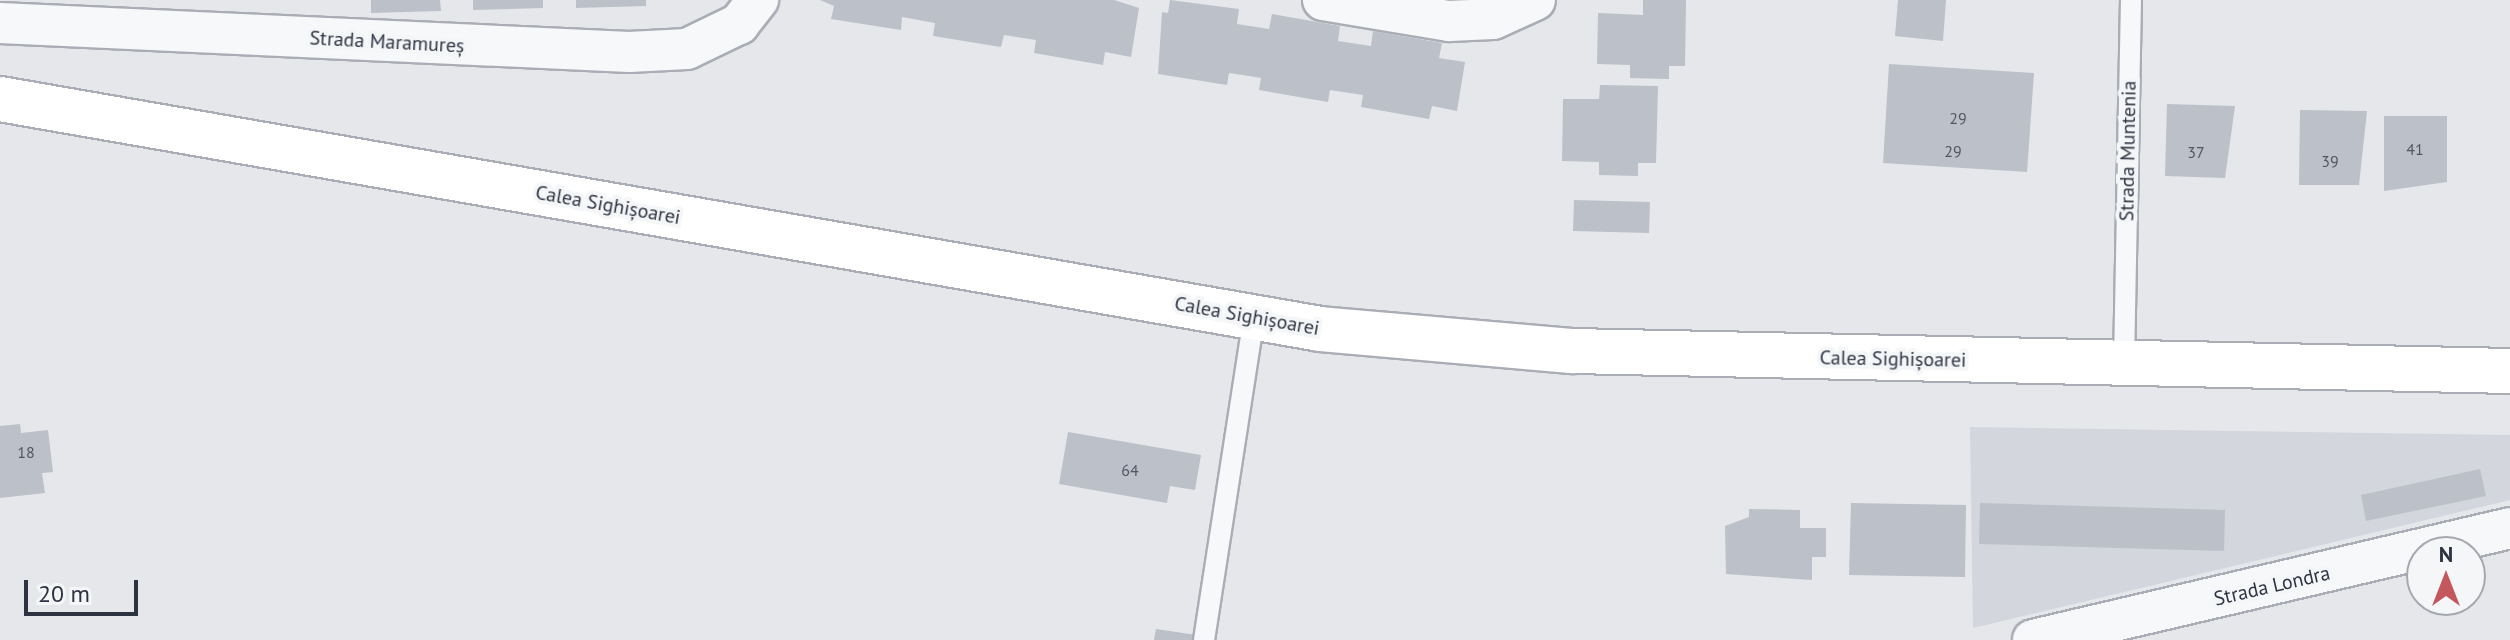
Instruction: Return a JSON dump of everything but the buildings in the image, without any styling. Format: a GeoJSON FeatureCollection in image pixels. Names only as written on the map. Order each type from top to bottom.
{"type":"FeatureCollection","features":[{"type":"Feature","properties":{"kind":"main road","name":"Calea Sighișoarei"},"geometry":{"type":"LineString","coordinates":[[0,99],[1254,318],[1572,351],[2510,371]]}},
{"type":"Feature","properties":{"kind":"street","name":"Strada Maramureș"},"geometry":{"type":"LineString","coordinates":[[0,23],[629,52],[687,49],[739,24],[758,0]]}},
{"type":"Feature","properties":{"kind":"street"},"geometry":{"type":"LineString","coordinates":[[1323,0],[1449,21],[1493,19],[1535,0]]}},
{"type":"Feature","properties":{"kind":"street","name":"Strada Londra"},"geometry":{"type":"LineString","coordinates":[[2033,640],[2510,528]]}},
{"type":"Feature","properties":{"kind":"lane","name":"Strada Muntenia"},"geometry":{"type":"LineString","coordinates":[[2124,364],[2131,0]]}},
{"type":"Feature","properties":{"kind":"lane"},"geometry":{"type":"LineString","coordinates":[[1204,640],[1254,318]]}},
{"type":"Feature","properties":{"kind":"shaded area"},"geometry":{"type":"Polygon","coordinates":[[[1970,427],[2510,435],[2510,500],[1973,628],[1970,427]]]}}]}
